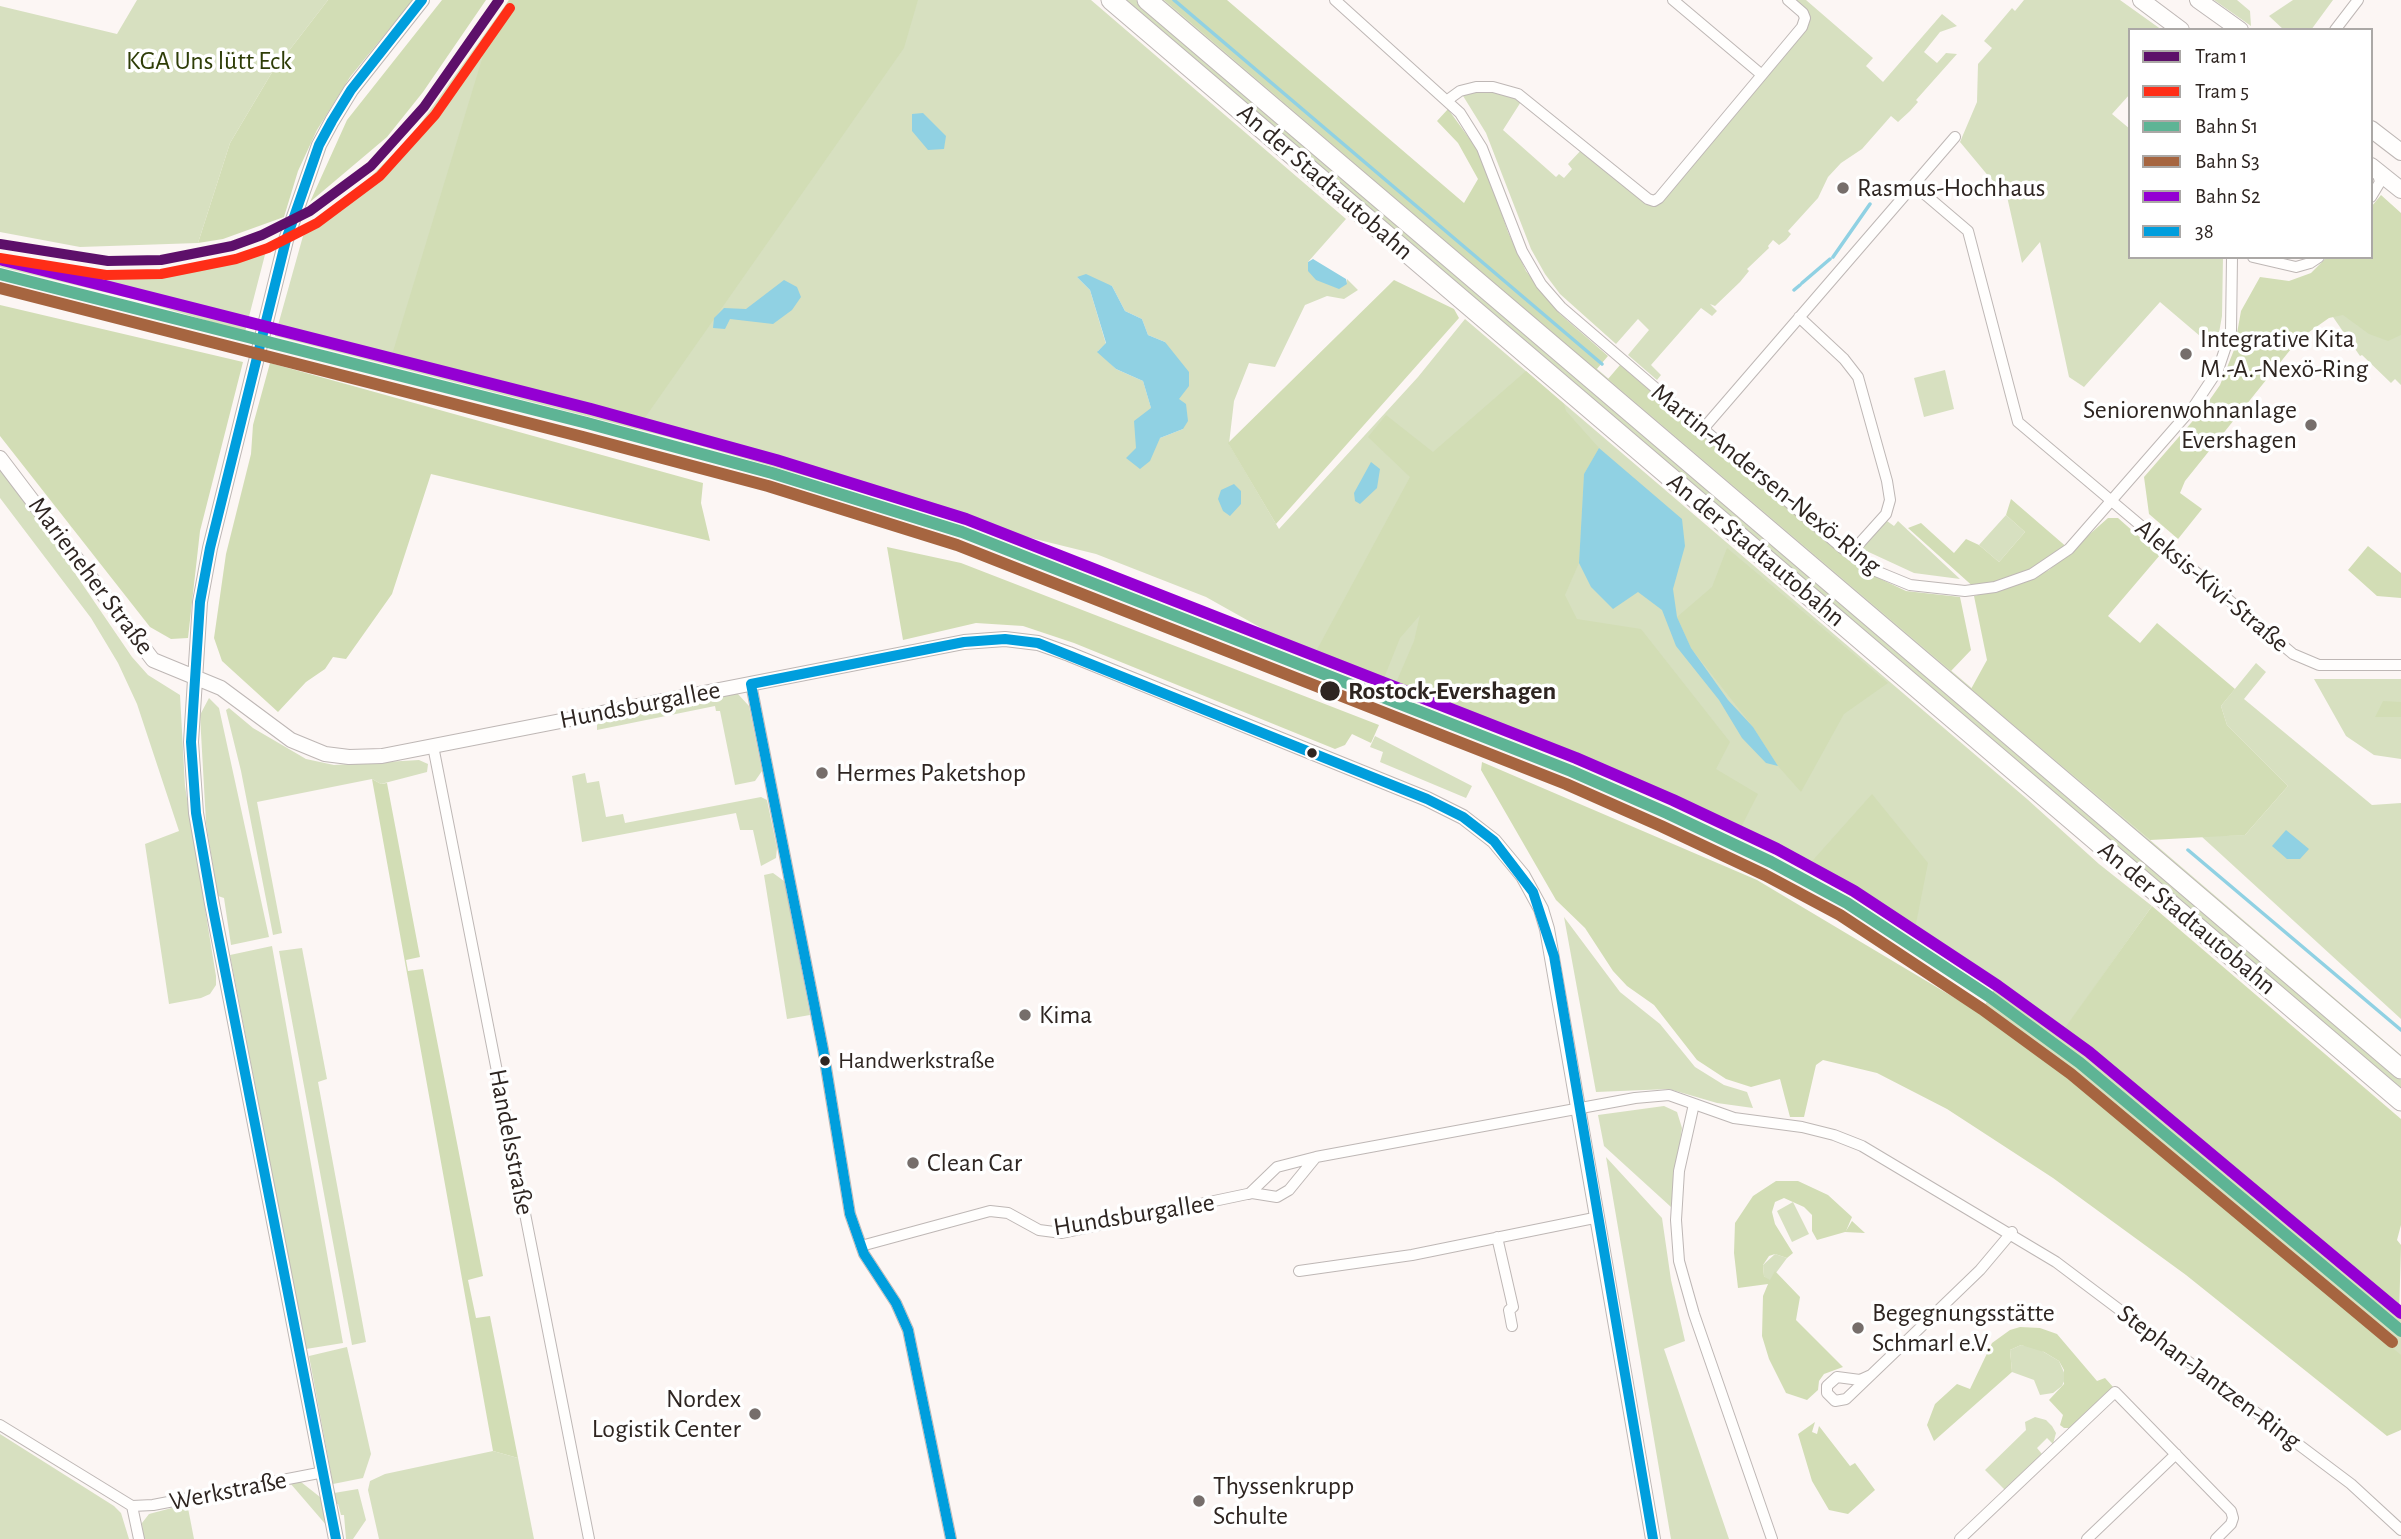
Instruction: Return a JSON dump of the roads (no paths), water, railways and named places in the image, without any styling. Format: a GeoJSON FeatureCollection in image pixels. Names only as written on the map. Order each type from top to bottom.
{"type":"FeatureCollection","features":[{"type":"Feature","properties":{"kind":"highway","name":"An der Stadtautobahn"},"geometry":{"type":"LineString","coordinates":[[1111,0],[2401,1101]]}},
{"type":"Feature","properties":{"kind":"highway","name":"An der Stadtautobahn"},"geometry":{"type":"LineString","coordinates":[[1147,0],[2401,1069]]}},
{"type":"Feature","properties":{"kind":"main road"},"geometry":{"type":"LineString","coordinates":[[2141,0],[2178,28]]}},
{"type":"Feature","properties":{"kind":"main road"},"geometry":{"type":"LineString","coordinates":[[2198,0],[2237,28]]}},
{"type":"Feature","properties":{"kind":"main road"},"geometry":{"type":"LineString","coordinates":[[2373,131],[2401,152]]}},
{"type":"Feature","properties":{"kind":"main road"},"geometry":{"type":"LineString","coordinates":[[2374,168],[2401,191]]}},
{"type":"Feature","properties":{"kind":"street"},"geometry":{"type":"LineString","coordinates":[[336,1539],[196,813],[191,742],[203,589],[246,393],[286,240],[319,145],[332,121],[351,90],[422,0]]}},
{"type":"Feature","properties":{"kind":"street","name":"Martin-Andersen-Nexö-Ring"},"geometry":{"type":"LineString","coordinates":[[1335,0],[1449,99],[1473,130],[1522,251],[1541,284],[1571,317],[1850,554],[1879,573],[1910,585],[1965,591],[1995,587],[2032,574],[2058,559],[2194,406],[2218,370],[2231,331],[2232,259]]}},
{"type":"Feature","properties":{"kind":"street"},"geometry":{"type":"LineString","coordinates":[[1672,0],[1762,75]]}},
{"type":"Feature","properties":{"kind":"street"},"geometry":{"type":"LineString","coordinates":[[1449,99],[1460,91],[1476,87],[1507,89],[1518,94],[1654,201],[1802,27],[1805,18],[1788,0]]}},
{"type":"Feature","properties":{"kind":"street"},"geometry":{"type":"LineString","coordinates":[[2337,28],[2358,0]]}},
{"type":"Feature","properties":{"kind":"street"},"geometry":{"type":"LineString","coordinates":[[1703,429],[1955,137]]}},
{"type":"Feature","properties":{"kind":"street"},"geometry":{"type":"LineString","coordinates":[[2373,194],[2380,182],[2374,168]]}},
{"type":"Feature","properties":{"kind":"street","name":"Aleksis-Kivi-Straße"},"geometry":{"type":"LineString","coordinates":[[1914,185],[1968,231],[2018,422],[2281,646],[2305,661],[2319,665],[2401,665]]}},
{"type":"Feature","properties":{"kind":"street"},"geometry":{"type":"LineString","coordinates":[[2262,259],[2296,267],[2310,264],[2316,259]]}},
{"type":"Feature","properties":{"kind":"street"},"geometry":{"type":"LineString","coordinates":[[1799,317],[1844,359],[1858,377],[1887,481],[1890,500],[1886,514],[1850,554]]}},
{"type":"Feature","properties":{"kind":"street","name":"Marieneher Straße"},"geometry":{"type":"LineString","coordinates":[[0,458],[142,648],[162,666],[195,676]]}},
{"type":"Feature","properties":{"kind":"street","name":"Hundsburgallee"},"geometry":{"type":"LineString","coordinates":[[195,676],[221,688],[291,740],[325,754],[349,757],[382,756],[964,642],[1005,639],[1038,643],[1447,808],[1478,828],[1507,856],[1523,876],[1541,909],[1554,956],[1653,1539]]}},
{"type":"Feature","properties":{"kind":"street"},"geometry":{"type":"LineString","coordinates":[[751,684],[823,1049],[845,1185],[861,1246],[908,1330],[951,1539]]}},
{"type":"Feature","properties":{"kind":"street","name":"Handelsstraße"},"geometry":{"type":"LineString","coordinates":[[433,746],[589,1539]]}},
{"type":"Feature","properties":{"kind":"street","name":"Stephan-Jantzen-Ring"},"geometry":{"type":"LineString","coordinates":[[1579,1107],[1669,1095],[1734,1118],[1802,1126],[1862,1146],[2012,1232],[2072,1273],[2351,1484],[2401,1530]]}},
{"type":"Feature","properties":{"kind":"street"},"geometry":{"type":"LineString","coordinates":[[1694,1104],[1679,1171],[1676,1220],[1679,1261],[1694,1314],[1772,1539]]}},
{"type":"Feature","properties":{"kind":"street","name":"Hundsburgallee"},"geometry":{"type":"LineString","coordinates":[[1249,1194],[1277,1167],[1316,1157],[1579,1107]]}},
{"type":"Feature","properties":{"kind":"street","name":"Hundsburgallee"},"geometry":{"type":"LineString","coordinates":[[861,1246],[990,1211],[1008,1213],[1039,1230],[1062,1233],[1249,1194],[1272,1198],[1282,1195],[1316,1157]]}},
{"type":"Feature","properties":{"kind":"street"},"geometry":{"type":"LineString","coordinates":[[1299,1271],[1412,1255],[1599,1217]]}},
{"type":"Feature","properties":{"kind":"street"},"geometry":{"type":"LineString","coordinates":[[1871,1375],[1980,1269],[2012,1232]]}},
{"type":"Feature","properties":{"kind":"street"},"geometry":{"type":"LineString","coordinates":[[1497,1237],[1513,1307],[1509,1310],[1512,1326]]}},
{"type":"Feature","properties":{"kind":"street"},"geometry":{"type":"LineString","coordinates":[[1959,1539],[2115,1392],[2231,1511],[2231,1524],[2216,1539]]}},
{"type":"Feature","properties":{"kind":"street","name":"Werkstraße"},"geometry":{"type":"LineString","coordinates":[[0,1425],[132,1506],[153,1506],[324,1472]]}},
{"type":"Feature","properties":{"kind":"street"},"geometry":{"type":"LineString","coordinates":[[2087,1539],[2176,1454]]}},
{"type":"Feature","properties":{"kind":"street","name":"Werkstraße"},"geometry":{"type":"LineString","coordinates":[[132,1506],[139,1539]]}},
{"type":"Feature","properties":{"kind":"water"},"geometry":{"type":"Polygon","coordinates":[[[923,113],[946,136],[944,149],[928,150],[912,131],[912,114],[923,113]]]}},
{"type":"Feature","properties":{"kind":"water"},"geometry":{"type":"Polygon","coordinates":[[[1313,259],[1346,279],[1347,284],[1339,289],[1316,280],[1308,271],[1308,262],[1313,259]]]}},
{"type":"Feature","properties":{"kind":"water"},"geometry":{"type":"Polygon","coordinates":[[[1086,274],[1112,286],[1125,311],[1142,319],[1148,335],[1165,342],[1189,372],[1189,386],[1179,399],[1186,404],[1188,421],[1183,429],[1160,438],[1150,461],[1140,469],[1126,458],[1136,448],[1134,421],[1151,408],[1143,381],[1116,369],[1097,352],[1106,343],[1090,290],[1077,277],[1086,274]]]}},
{"type":"Feature","properties":{"kind":"water"},"geometry":{"type":"Polygon","coordinates":[[[784,280],[797,287],[801,297],[792,310],[773,324],[730,319],[725,329],[713,328],[714,318],[724,308],[746,309],[784,280]]]}},
{"type":"Feature","properties":{"kind":"water"},"geometry":{"type":"Polygon","coordinates":[[[1599,448],[1682,519],[1685,546],[1673,589],[1677,617],[1691,648],[1728,700],[1753,727],[1778,766],[1766,763],[1742,738],[1719,700],[1676,646],[1662,610],[1638,592],[1613,609],[1591,587],[1579,563],[1584,474],[1599,448]]]}},
{"type":"Feature","properties":{"kind":"water"},"geometry":{"type":"Polygon","coordinates":[[[1371,462],[1380,469],[1377,488],[1360,504],[1355,501],[1354,493],[1371,462]]]}},
{"type":"Feature","properties":{"kind":"water"},"geometry":{"type":"Polygon","coordinates":[[[1234,484],[1241,491],[1241,504],[1230,516],[1223,511],[1218,499],[1221,490],[1234,484]]]}},
{"type":"Feature","properties":{"kind":"water"},"geometry":{"type":"Polygon","coordinates":[[[2286,830],[2309,849],[2300,859],[2287,859],[2272,846],[2286,830]]]}},
{"type":"Feature","properties":{"kind":"waterway"},"geometry":{"type":"LineString","coordinates":[[1174,0],[1602,364]]}},
{"type":"Feature","properties":{"kind":"waterway"},"geometry":{"type":"LineString","coordinates":[[1833,257],[1870,204]]}},
{"type":"Feature","properties":{"kind":"waterway"},"geometry":{"type":"LineString","coordinates":[[1802,283],[1830,259]]}},
{"type":"Feature","properties":{"kind":"waterway"},"geometry":{"type":"LineString","coordinates":[[1794,290],[1800,285]]}},
{"type":"Feature","properties":{"kind":"waterway"},"geometry":{"type":"LineString","coordinates":[[2188,850],[2401,1030]]}},
{"type":"Feature","properties":{"kind":"tram line","name":"1"},"geometry":{"type":"LineString","coordinates":[[0,244],[108,261],[161,260],[232,246],[262,235],[310,211],[371,166],[424,107],[499,0]]}},
{"type":"Feature","properties":{"kind":"tram line","name":"5"},"geometry":{"type":"LineString","coordinates":[[0,258],[106,275],[161,274],[236,259],[268,248],[317,223],[380,176],[435,115],[510,8]]}},
{"type":"Feature","properties":{"kind":"rail line","name":"S2"},"geometry":{"type":"LineString","coordinates":[[3,260],[591,409],[776,460],[966,519],[1576,758],[1673,800],[1777,849],[1854,891],[1998,986],[2089,1052],[2401,1313]]}},
{"type":"Feature","properties":{"kind":"rail line","name":"S1"},"geometry":{"type":"LineString","coordinates":[[0,274],[587,423],[772,473],[962,532],[1571,771],[1667,813],[1771,862],[1847,903],[1990,997],[2080,1063],[2401,1331]]}},
{"type":"Feature","properties":{"kind":"rail line","name":"S3"},"geometry":{"type":"LineString","coordinates":[[0,288],[768,486],[957,545],[1566,784],[1765,875],[1840,915],[1982,1009],[2071,1074],[2392,1342]]}},
{"type":"Feature","properties":{"kind":"place","name":"Rasmus-Hochhaus"},"geometry":{"type":"Point","coordinates":[1843,188]}},
{"type":"Feature","properties":{"kind":"place","name":"Integrative Kita M.-A.-Nexö-Ring"},"geometry":{"type":"Point","coordinates":[2186,354]}},
{"type":"Feature","properties":{"kind":"place","name":"Seniorenwohnanlage Evershagen"},"geometry":{"type":"Point","coordinates":[2311,425]}},
{"type":"Feature","properties":{"kind":"place","name":"Rostock-Evershagen"},"geometry":{"type":"Point","coordinates":[1330,691]}},
{"type":"Feature","properties":{"kind":"place","name":"Hermes Paketshop"},"geometry":{"type":"Point","coordinates":[822,773]}},
{"type":"Feature","properties":{"kind":"place","name":"Kima"},"geometry":{"type":"Point","coordinates":[1025,1015]}},
{"type":"Feature","properties":{"kind":"place","name":"Handwerkstraße"},"geometry":{"type":"Point","coordinates":[825,1061]}},
{"type":"Feature","properties":{"kind":"place","name":"Clean Car"},"geometry":{"type":"Point","coordinates":[913,1163]}},
{"type":"Feature","properties":{"kind":"place","name":"Begegnungsstätte Schmarl e.V."},"geometry":{"type":"Point","coordinates":[1858,1328]}},
{"type":"Feature","properties":{"kind":"place","name":"Nordex Logistik Center"},"geometry":{"type":"Point","coordinates":[755,1414]}},
{"type":"Feature","properties":{"kind":"place","name":"Thyssenkrupp Schulte"},"geometry":{"type":"Point","coordinates":[1199,1501]}},
{"type":"Feature","properties":{"kind":"park label","name":"KGA Uns lütt Eck"},"geometry":{"type":"Point","coordinates":[209,61]}}]}
